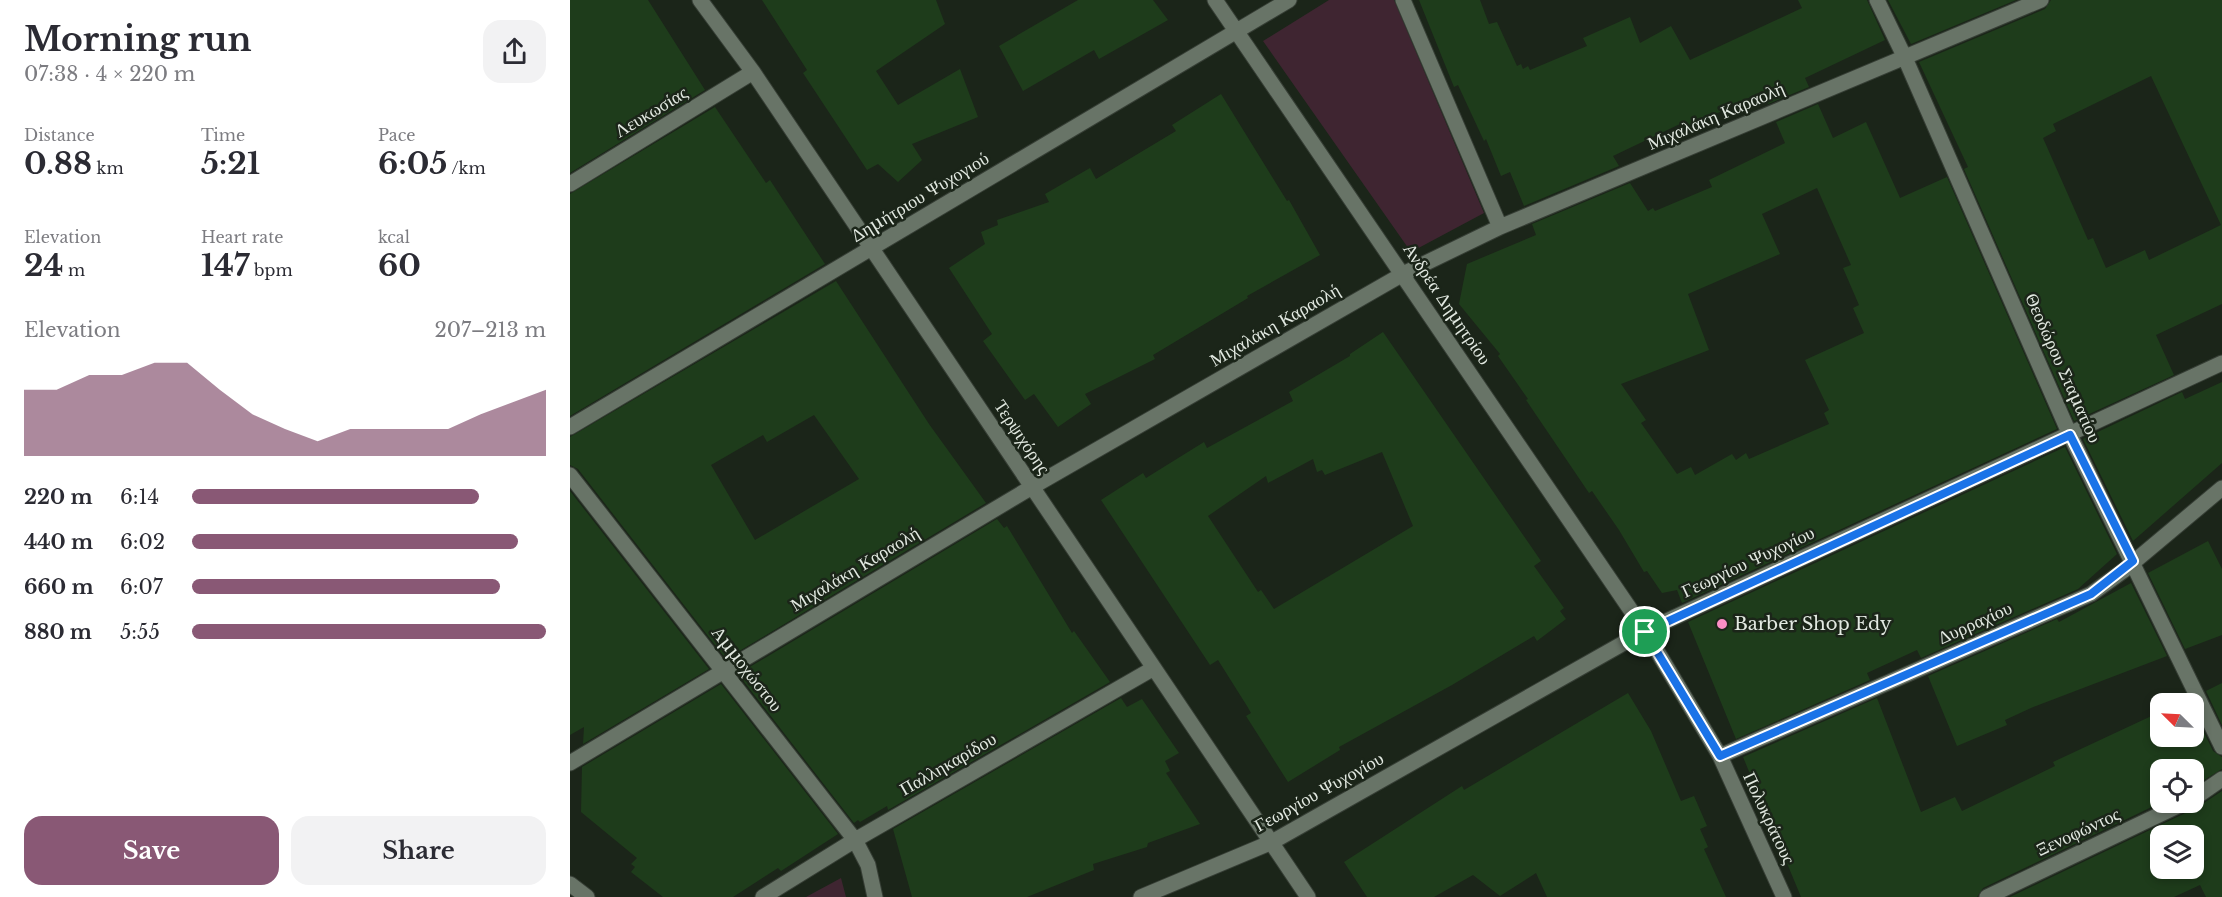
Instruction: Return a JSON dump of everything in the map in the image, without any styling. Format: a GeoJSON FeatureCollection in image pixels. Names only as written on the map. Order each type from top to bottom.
{"type":"FeatureCollection","features":[{"type":"Feature","properties":{"kind":"street","name":"Τερψιχόρης"},"geometry":{"type":"LineString","coordinates":[[700,0],[753,72],[1308,897]]}},
{"type":"Feature","properties":{"kind":"street","name":"Ανδρέα Δημητρίου"},"geometry":{"type":"LineString","coordinates":[[1215,0],[1645,632]]}},
{"type":"Feature","properties":{"kind":"street","name":"Δημήτριου Ψυχογιού"},"geometry":{"type":"LineString","coordinates":[[570,427],[1289,0]]}},
{"type":"Feature","properties":{"kind":"street"},"geometry":{"type":"LineString","coordinates":[[1403,0],[1500,227]]}},
{"type":"Feature","properties":{"kind":"street","name":"Θεοδώρου Σταματίου"},"geometry":{"type":"LineString","coordinates":[[1877,0],[1905,58],[2070,435],[2222,747]]}},
{"type":"Feature","properties":{"kind":"street","name":"Μιχαλάκη Καραολή"},"geometry":{"type":"LineString","coordinates":[[570,763],[1032,487],[1403,274],[1500,227],[2041,0]]}},
{"type":"Feature","properties":{"kind":"street","name":"Λευκωσίας"},"geometry":{"type":"LineString","coordinates":[[570,184],[753,72]]}},
{"type":"Feature","properties":{"kind":"street","name":"Γεωργίου Ψυχογίου"},"geometry":{"type":"LineString","coordinates":[[1141,897],[1272,842],[1645,632],[2222,363]]}},
{"type":"Feature","properties":{"kind":"street","name":"Αμμοχώστου"},"geometry":{"type":"LineString","coordinates":[[570,475],[855,840],[868,866],[875,897]]}},
{"type":"Feature","properties":{"kind":"street","name":"Δυρραχίου"},"geometry":{"type":"LineString","coordinates":[[1720,756],[2091,594],[2222,488]]}},
{"type":"Feature","properties":{"kind":"street","name":"Πολυκράτους"},"geometry":{"type":"LineString","coordinates":[[1645,632],[1720,756],[1784,897]]}},
{"type":"Feature","properties":{"kind":"street","name":"Παλληκαρίδου"},"geometry":{"type":"LineString","coordinates":[[762,897],[855,840],[1154,668]]}},
{"type":"Feature","properties":{"kind":"street"},"geometry":{"type":"LineString","coordinates":[[2204,791],[2222,779]]}},
{"type":"Feature","properties":{"kind":"street","name":"Ξενοφώντος"},"geometry":{"type":"LineString","coordinates":[[1987,897],[2163,813]]}},
{"type":"Feature","properties":{"kind":"street"},"geometry":{"type":"LineString","coordinates":[[570,884],[587,897]]}},
{"type":"Feature","properties":{"kind":"shaded area"},"geometry":{"type":"Polygon","coordinates":[[[1329,0],[1394,0],[1484,213],[1411,252],[1263,41],[1329,0]]]}},
{"type":"Feature","properties":{"kind":"shaded area"},"geometry":{"type":"Polygon","coordinates":[[[841,878],[846,897],[806,897],[841,878]]]}},
{"type":"Feature","properties":{"kind":"building"},"geometry":{"type":"Polygon","coordinates":[[[570,0],[648,0],[705,90],[570,173],[570,0]]]}},
{"type":"Feature","properties":{"kind":"building"},"geometry":{"type":"Polygon","coordinates":[[[762,0],[936,0],[945,24],[876,71],[898,105],[960,69],[978,117],[912,144],[922,160],[898,182],[878,164],[867,170],[803,73],[807,70],[762,0]]]}},
{"type":"Feature","properties":{"kind":"building"},"geometry":{"type":"Polygon","coordinates":[[[1078,0],[1153,0],[1168,20],[1099,59],[1094,50],[1023,91],[999,46],[1078,0]]]}},
{"type":"Feature","properties":{"kind":"building"},"geometry":{"type":"Polygon","coordinates":[[[1419,0],[1480,0],[1489,24],[1497,22],[1517,66],[1521,64],[1523,69],[1528,66],[1530,70],[1587,46],[1583,38],[1630,17],[1640,43],[1671,26],[1690,60],[1802,8],[1798,0],[1867,0],[1885,40],[1805,78],[1809,87],[1768,104],[1763,91],[1685,129],[1682,123],[1613,156],[1619,166],[1524,206],[1510,172],[1501,176],[1486,139],[1484,141],[1458,85],[1454,87],[1419,0]]]}},
{"type":"Feature","properties":{"kind":"building"},"geometry":{"type":"Polygon","coordinates":[[[1888,0],[2016,0],[1911,44],[1888,0]]]}},
{"type":"Feature","properties":{"kind":"building"},"geometry":{"type":"Polygon","coordinates":[[[2051,0],[2222,0],[2222,304],[2156,335],[2174,375],[2074,421],[1964,169],[1968,167],[1919,62],[2045,9],[2051,0]],[[2151,76],[2053,124],[2056,131],[2043,138],[2088,240],[2093,238],[2106,268],[2145,250],[2149,260],[2221,225],[2151,76]]]}},
{"type":"Feature","properties":{"kind":"building"},"geometry":{"type":"Polygon","coordinates":[[[1221,94],[1287,201],[1289,200],[1320,255],[1247,296],[1248,298],[1153,355],[1155,359],[1085,394],[1091,404],[1058,427],[1034,394],[1025,400],[983,341],[992,334],[949,268],[985,244],[981,232],[998,225],[997,220],[1049,202],[1045,194],[1090,168],[1096,179],[1176,131],[1172,125],[1221,94]]]}},
{"type":"Feature","properties":{"kind":"building"},"geometry":{"type":"Polygon","coordinates":[[[1818,104],[1833,138],[1866,122],[1900,198],[1947,177],[2057,429],[1682,603],[1677,590],[1662,593],[1647,571],[1644,572],[1619,530],[1592,491],[1589,493],[1526,400],[1528,399],[1498,356],[1500,354],[1459,304],[1467,264],[1536,235],[1532,224],[1630,183],[1648,211],[1653,208],[1655,211],[1712,187],[1709,180],[1785,143],[1776,122],[1818,104]],[[1817,188],[1762,214],[1780,254],[1688,294],[1709,350],[1621,384],[1646,420],[1641,423],[1677,474],[1691,467],[1695,475],[1732,454],[1736,460],[1746,453],[1749,459],[1829,424],[1824,413],[1829,410],[1805,360],[1864,333],[1853,308],[1859,305],[1843,268],[1851,265],[1817,188]]]}},
{"type":"Feature","properties":{"kind":"building"},"geometry":{"type":"Polygon","coordinates":[[[715,107],[766,183],[770,180],[825,264],[570,416],[570,194],[715,107]]]}},
{"type":"Feature","properties":{"kind":"building"},"geometry":{"type":"Polygon","coordinates":[[[836,281],[929,424],[986,503],[726,659],[578,469],[570,465],[570,437],[836,281]],[[814,415],[767,442],[763,435],[711,465],[755,540],[859,479],[814,415]]]}},
{"type":"Feature","properties":{"kind":"building"},"geometry":{"type":"Polygon","coordinates":[[[1383,332],[1541,561],[1534,566],[1564,608],[1560,611],[1566,619],[1537,641],[1534,636],[1452,685],[1339,747],[1340,750],[1288,782],[1246,716],[1251,713],[1218,660],[1210,665],[1101,500],[1143,473],[1146,478],[1204,442],[1207,448],[1293,401],[1289,392],[1383,332]],[[1382,452],[1325,475],[1322,470],[1317,472],[1313,459],[1268,483],[1266,476],[1208,516],[1258,592],[1261,590],[1274,609],[1413,526],[1382,452]]]}},
{"type":"Feature","properties":{"kind":"building"},"geometry":{"type":"Polygon","coordinates":[[[2222,382],[2222,463],[2133,541],[2083,439],[2182,392],[2185,399],[2222,382]]]}},
{"type":"Feature","properties":{"kind":"building"},"geometry":{"type":"Polygon","coordinates":[[[2065,447],[2117,554],[2078,589],[1921,658],[1917,650],[1867,673],[1870,680],[1736,739],[1688,622],[2065,447]]]}},
{"type":"Feature","properties":{"kind":"building"},"geometry":{"type":"Polygon","coordinates":[[[570,491],[709,669],[583,744],[584,727],[570,735],[570,491]]]}},
{"type":"Feature","properties":{"kind":"building"},"geometry":{"type":"Polygon","coordinates":[[[997,519],[1004,528],[1007,526],[1072,633],[1074,631],[1110,682],[888,810],[887,806],[860,822],[858,820],[854,823],[738,674],[997,519]]]}},
{"type":"Feature","properties":{"kind":"building"},"geometry":{"type":"Polygon","coordinates":[[[2208,541],[2222,569],[2222,635],[2185,649],[2148,573],[2208,541]]]}},
{"type":"Feature","properties":{"kind":"building"},"geometry":{"type":"Polygon","coordinates":[[[2131,583],[2167,656],[2031,708],[2005,720],[2007,725],[1957,746],[1928,676],[2057,619],[2059,622],[2131,583]]]}},
{"type":"Feature","properties":{"kind":"building"},"geometry":{"type":"Polygon","coordinates":[[[2222,683],[2222,725],[2206,691],[2222,683]]]}},
{"type":"Feature","properties":{"kind":"building"},"geometry":{"type":"Polygon","coordinates":[[[721,684],[838,834],[781,871],[778,868],[733,897],[663,897],[631,872],[635,867],[631,864],[637,858],[581,812],[582,767],[721,684]]]}},
{"type":"Feature","properties":{"kind":"building"},"geometry":{"type":"Polygon","coordinates":[[[1628,693],[1651,731],[1681,801],[1694,796],[1707,826],[1700,829],[1708,847],[1704,849],[1726,897],[1547,897],[1536,873],[1500,896],[1473,875],[1434,897],[1367,897],[1344,862],[1462,786],[1464,790],[1628,693]]]}},
{"type":"Feature","properties":{"kind":"building"},"geometry":{"type":"Polygon","coordinates":[[[1121,698],[1127,707],[1142,699],[1179,753],[1165,761],[1170,771],[1166,773],[1200,824],[1148,843],[1147,847],[1093,864],[1094,870],[1027,897],[912,897],[893,829],[1121,698]]]}},
{"type":"Feature","properties":{"kind":"building"},"geometry":{"type":"Polygon","coordinates":[[[1877,698],[1921,812],[1955,797],[1962,811],[2055,766],[2053,762],[2150,717],[2150,747],[2204,747],[2204,733],[2213,751],[2222,757],[2222,769],[2204,780],[2204,759],[2150,759],[2150,808],[1983,888],[1977,897],[1801,897],[1743,757],[1877,698]]]}},
{"type":"Feature","properties":{"kind":"building"},"geometry":{"type":"Polygon","coordinates":[[[2222,791],[2222,897],[2206,897],[2200,885],[2174,897],[2010,897],[2150,830],[2150,879],[2204,879],[2204,825],[2160,825],[2185,813],[2204,813],[2204,803],[2222,791]]]}},
{"type":"Feature","properties":{"kind":"place","name":"Barber Shop Edy"},"geometry":{"type":"Point","coordinates":[1722,624]}},
{"type":"Feature","properties":{"kind":"route"},"geometry":{"type":"LineString","coordinates":[[2070,435],[2133,561],[2091,594],[1720,756],[1645,632],[2070,435]]}}]}
